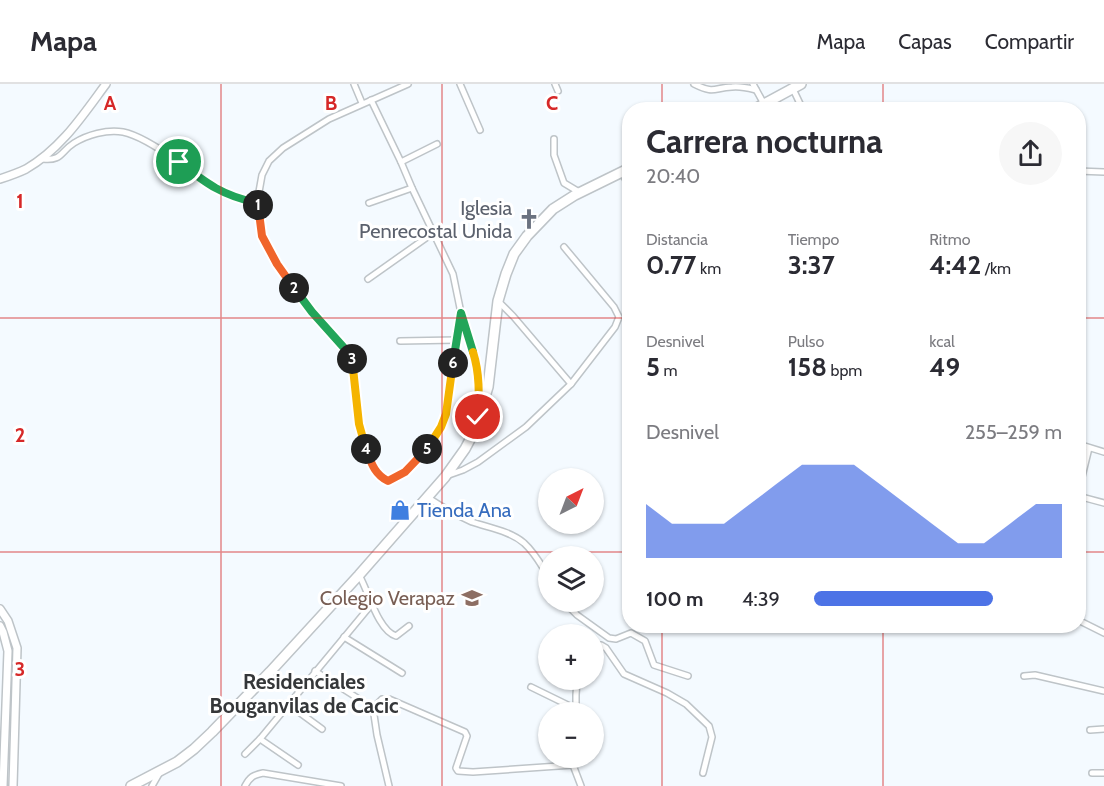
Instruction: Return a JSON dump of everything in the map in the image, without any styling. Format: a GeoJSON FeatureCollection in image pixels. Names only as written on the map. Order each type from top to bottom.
{"type":"FeatureCollection","features":[{"type":"Feature","properties":{"kind":"highway"},"geometry":{"type":"LineString","coordinates":[[768,102],[797,86]]}},
{"type":"Feature","properties":{"kind":"highway"},"geometry":{"type":"LineString","coordinates":[[130,786],[177,762],[212,732],[359,575],[445,477],[470,441],[488,387],[498,301],[514,254],[527,236],[554,209],[579,192],[622,172]]}},
{"type":"Feature","properties":{"kind":"street"},"geometry":{"type":"LineString","coordinates":[[0,179],[24,170],[43,159],[60,144],[106,84]]}},
{"type":"Feature","properties":{"kind":"street"},"geometry":{"type":"LineString","coordinates":[[354,84],[362,103]]}},
{"type":"Feature","properties":{"kind":"street"},"geometry":{"type":"LineString","coordinates":[[408,84],[329,119],[283,148],[269,161],[262,175],[258,203],[262,236],[277,264],[312,312],[351,358],[359,424],[373,468],[381,478],[388,481],[405,472],[423,454],[441,427],[446,414],[461,313]]}},
{"type":"Feature","properties":{"kind":"street"},"geometry":{"type":"LineString","coordinates":[[460,84],[480,130]]}},
{"type":"Feature","properties":{"kind":"street"},"geometry":{"type":"LineString","coordinates":[[555,84],[558,91]]}},
{"type":"Feature","properties":{"kind":"street"},"geometry":{"type":"LineString","coordinates":[[694,84],[712,91],[729,87],[755,87],[763,102]]}},
{"type":"Feature","properties":{"kind":"street"},"geometry":{"type":"LineString","coordinates":[[797,86],[801,102]]}},
{"type":"Feature","properties":{"kind":"street"},"geometry":{"type":"LineString","coordinates":[[371,100],[453,274],[461,313],[476,361],[479,388],[478,417]]}},
{"type":"Feature","properties":{"kind":"street"},"geometry":{"type":"LineString","coordinates":[[43,159],[58,158],[71,145],[91,136],[120,132],[144,141],[179,162],[209,185],[242,200],[258,203]]}},
{"type":"Feature","properties":{"kind":"street"},"geometry":{"type":"LineString","coordinates":[[554,139],[554,155],[564,183],[579,192]]}},
{"type":"Feature","properties":{"kind":"street"},"geometry":{"type":"LineString","coordinates":[[402,162],[437,144]]}},
{"type":"Feature","properties":{"kind":"street"},"geometry":{"type":"LineString","coordinates":[[1086,171],[1104,172]]}},
{"type":"Feature","properties":{"kind":"street"},"geometry":{"type":"LineString","coordinates":[[369,203],[412,188]]}},
{"type":"Feature","properties":{"kind":"street"},"geometry":{"type":"LineString","coordinates":[[368,279],[433,233]]}},
{"type":"Feature","properties":{"kind":"street"},"geometry":{"type":"LineString","coordinates":[[445,477],[478,462],[526,427],[571,384],[615,327],[620,317],[614,307],[564,247]]}},
{"type":"Feature","properties":{"kind":"street"},"geometry":{"type":"LineString","coordinates":[[498,301],[571,384]]}},
{"type":"Feature","properties":{"kind":"street"},"geometry":{"type":"LineString","coordinates":[[400,342],[457,340]]}},
{"type":"Feature","properties":{"kind":"street"},"geometry":{"type":"LineString","coordinates":[[1086,447],[1104,452]]}},
{"type":"Feature","properties":{"kind":"street"},"geometry":{"type":"LineString","coordinates":[[1086,461],[1089,448]]}},
{"type":"Feature","properties":{"kind":"street"},"geometry":{"type":"LineString","coordinates":[[427,497],[449,512],[511,535],[523,542],[538,559]]}},
{"type":"Feature","properties":{"kind":"street"},"geometry":{"type":"LineString","coordinates":[[1086,497],[1104,503]]}},
{"type":"Feature","properties":{"kind":"street"},"geometry":{"type":"LineString","coordinates":[[359,575],[365,585],[370,605],[390,634],[396,636],[409,626]]}},
{"type":"Feature","properties":{"kind":"street"},"geometry":{"type":"LineString","coordinates":[[246,754],[370,605]]}},
{"type":"Feature","properties":{"kind":"street"},"geometry":{"type":"LineString","coordinates":[[0,609],[8,621],[17,648],[13,786]]}},
{"type":"Feature","properties":{"kind":"street"},"geometry":{"type":"LineString","coordinates":[[572,612],[609,638],[616,639],[631,633],[645,641],[654,665],[688,676]]}},
{"type":"Feature","properties":{"kind":"street"},"geometry":{"type":"LineString","coordinates":[[1086,624],[1104,633]]}},
{"type":"Feature","properties":{"kind":"street"},"geometry":{"type":"LineString","coordinates":[[0,626],[8,651],[3,786]]}},
{"type":"Feature","properties":{"kind":"street"},"geometry":{"type":"LineString","coordinates":[[344,637],[402,673]]}},
{"type":"Feature","properties":{"kind":"street"},"geometry":{"type":"LineString","coordinates":[[604,647],[624,674],[686,704],[709,726],[711,737],[703,773]]}},
{"type":"Feature","properties":{"kind":"street"},"geometry":{"type":"LineString","coordinates":[[315,671],[359,699]]}},
{"type":"Feature","properties":{"kind":"street"},"geometry":{"type":"LineString","coordinates":[[1024,676],[1035,675],[1104,690]]}},
{"type":"Feature","properties":{"kind":"street"},"geometry":{"type":"LineString","coordinates":[[531,687],[559,702]]}},
{"type":"Feature","properties":{"kind":"street"},"geometry":{"type":"LineString","coordinates":[[389,786],[376,735],[373,708],[382,699],[388,699],[465,732],[467,735],[457,762],[458,771],[538,767]]}},
{"type":"Feature","properties":{"kind":"street"},"geometry":{"type":"LineString","coordinates":[[288,704],[322,729]]}},
{"type":"Feature","properties":{"kind":"street"},"geometry":{"type":"LineString","coordinates":[[1090,729],[1104,729]]}},
{"type":"Feature","properties":{"kind":"street"},"geometry":{"type":"LineString","coordinates":[[260,739],[298,765]]}},
{"type":"Feature","properties":{"kind":"street"},"geometry":{"type":"LineString","coordinates":[[574,768],[580,786]]}},
{"type":"Feature","properties":{"kind":"street"},"geometry":{"type":"LineString","coordinates":[[152,786],[161,771]]}},
{"type":"Feature","properties":{"kind":"street"},"geometry":{"type":"LineString","coordinates":[[245,786],[254,774],[263,773],[342,786]]}},
{"type":"Feature","properties":{"kind":"street"},"geometry":{"type":"LineString","coordinates":[[1092,773],[1104,773]]}},
{"type":"Feature","properties":{"kind":"place","name":"Iglesia Penrecostal Unida"},"geometry":{"type":"Point","coordinates":[529,219]}},
{"type":"Feature","properties":{"kind":"place","name":"Tienda Ana"},"geometry":{"type":"Point","coordinates":[400,510]}},
{"type":"Feature","properties":{"kind":"place","name":"Colegio Verapaz"},"geometry":{"type":"Point","coordinates":[472,598]}},
{"type":"Feature","properties":{"kind":"district","name":"Residenciales Bouganvilas de Cacic"},"geometry":{"type":"Point","coordinates":[304,693]}},
{"type":"Feature","properties":{"kind":"route"},"geometry":{"type":"LineString","coordinates":[[179,162],[209,185],[242,200],[258,203],[262,236],[277,264],[312,312],[351,358],[359,424],[373,468],[381,478],[388,481],[405,472],[423,454],[441,427],[446,414],[461,313],[476,361],[479,388],[478,417]]}}]}
